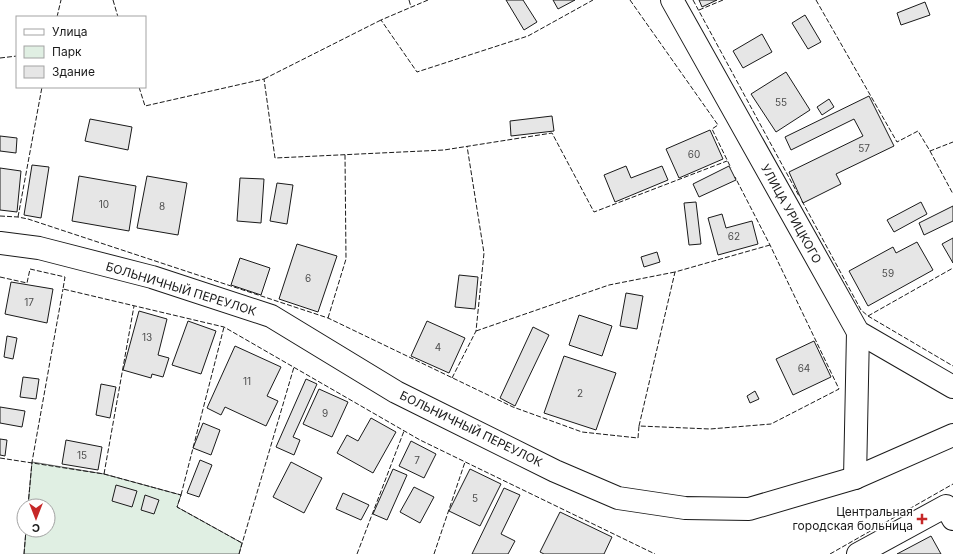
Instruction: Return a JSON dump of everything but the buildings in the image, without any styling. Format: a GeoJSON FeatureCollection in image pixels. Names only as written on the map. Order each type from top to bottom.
{"type":"FeatureCollection","features":[{"type":"Feature","properties":{"kind":"street","name":"УЛИЦА УРИЦКОГО"},"geometry":{"type":"LineString","coordinates":[[672,0],[858,332]]}},
{"type":"Feature","properties":{"kind":"street","name":"БОЛЬНИЧНЫЙ ПЕРЕУЛОК"},"geometry":{"type":"LineString","coordinates":[[0,243],[39,248],[152,277],[271,316],[396,392],[555,471],[618,498],[685,508],[749,509],[855,478],[953,435]]}},
{"type":"Feature","properties":{"kind":"street"},"geometry":{"type":"LineString","coordinates":[[855,478],[858,332],[953,387]]}},
{"type":"Feature","properties":{"kind":"street"},"geometry":{"type":"LineString","coordinates":[[858,554],[946,506],[953,518]]}},
{"type":"Feature","properties":{"kind":"green space"},"geometry":{"type":"Polygon","coordinates":[[[32,462],[104,474],[181,495],[177,507],[242,543],[239,554],[24,554],[25,538],[56,538],[56,498],[29,498],[32,462]]]}},
{"type":"Feature","properties":{"kind":"fence"},"geometry":{"type":"LineString","coordinates":[[57,16],[61,0]]}},
{"type":"Feature","properties":{"kind":"fence"},"geometry":{"type":"LineString","coordinates":[[113,0],[118,16]]}},
{"type":"Feature","properties":{"kind":"fence"},"geometry":{"type":"LineString","coordinates":[[409,0],[411,7]]}},
{"type":"Feature","properties":{"kind":"fence"},"geometry":{"type":"LineString","coordinates":[[428,0],[381,20],[417,72],[528,36],[593,0]]}},
{"type":"Feature","properties":{"kind":"fence"},"geometry":{"type":"LineString","coordinates":[[630,0],[718,125],[712,129],[731,168]]}},
{"type":"Feature","properties":{"kind":"fence"},"geometry":{"type":"LineString","coordinates":[[693,0],[799,196]]}},
{"type":"Feature","properties":{"kind":"fence"},"geometry":{"type":"LineString","coordinates":[[699,10],[723,0]]}},
{"type":"Feature","properties":{"kind":"fence"},"geometry":{"type":"LineString","coordinates":[[816,0],[897,142],[918,131],[930,151],[953,142]]}},
{"type":"Feature","properties":{"kind":"fence"},"geometry":{"type":"LineString","coordinates":[[264,79],[381,20]]}},
{"type":"Feature","properties":{"kind":"fence"},"geometry":{"type":"LineString","coordinates":[[0,58],[16,56]]}},
{"type":"Feature","properties":{"kind":"fence"},"geometry":{"type":"LineString","coordinates":[[139,88],[145,106],[264,79],[275,158],[444,150],[552,133],[594,212],[727,161]]}},
{"type":"Feature","properties":{"kind":"fence"},"geometry":{"type":"LineString","coordinates":[[18,217],[42,88]]}},
{"type":"Feature","properties":{"kind":"fence"},"geometry":{"type":"LineString","coordinates":[[452,378],[476,331],[484,253],[467,146]]}},
{"type":"Feature","properties":{"kind":"fence"},"geometry":{"type":"LineString","coordinates":[[930,151],[953,194]]}},
{"type":"Feature","properties":{"kind":"fence"},"geometry":{"type":"LineString","coordinates":[[328,318],[346,259],[345,155]]}},
{"type":"Feature","properties":{"kind":"fence"},"geometry":{"type":"LineString","coordinates":[[0,216],[28,219],[328,318],[513,407],[582,432],[638,438],[639,426],[710,429],[771,424],[839,389],[770,245],[735,177]]}},
{"type":"Feature","properties":{"kind":"fence"},"geometry":{"type":"LineString","coordinates":[[802,201],[861,310],[868,316],[953,366]]}},
{"type":"Feature","properties":{"kind":"fence"},"geometry":{"type":"LineString","coordinates":[[639,426],[675,272],[770,245]]}},
{"type":"Feature","properties":{"kind":"fence"},"geometry":{"type":"LineString","coordinates":[[868,316],[953,268]]}},
{"type":"Feature","properties":{"kind":"fence"},"geometry":{"type":"LineString","coordinates":[[0,277],[27,283],[30,269],[65,277],[63,289],[224,327],[420,440],[655,554]]}},
{"type":"Feature","properties":{"kind":"fence"},"geometry":{"type":"LineString","coordinates":[[476,331],[609,285],[675,272]]}},
{"type":"Feature","properties":{"kind":"fence"},"geometry":{"type":"LineString","coordinates":[[29,498],[32,462],[63,289]]}},
{"type":"Feature","properties":{"kind":"fence"},"geometry":{"type":"LineString","coordinates":[[104,474],[134,306]]}},
{"type":"Feature","properties":{"kind":"fence"},"geometry":{"type":"LineString","coordinates":[[181,495],[224,327]]}},
{"type":"Feature","properties":{"kind":"fence"},"geometry":{"type":"LineString","coordinates":[[239,554],[294,367]]}},
{"type":"Feature","properties":{"kind":"fence"},"geometry":{"type":"LineString","coordinates":[[357,554],[404,431]]}},
{"type":"Feature","properties":{"kind":"fence"},"geometry":{"type":"LineString","coordinates":[[0,458],[104,474],[181,495],[177,507],[242,543]]}},
{"type":"Feature","properties":{"kind":"fence"},"geometry":{"type":"LineString","coordinates":[[434,554],[465,462]]}},
{"type":"Feature","properties":{"kind":"fence"},"geometry":{"type":"LineString","coordinates":[[830,554],[953,484]]}},
{"type":"Feature","properties":{"kind":"fence"},"geometry":{"type":"LineString","coordinates":[[24,554],[25,538]]}},
{"type":"Feature","properties":{"kind":"place","name":"Центральная городская больница"},"geometry":{"type":"Point","coordinates":[922,519]}}]}
